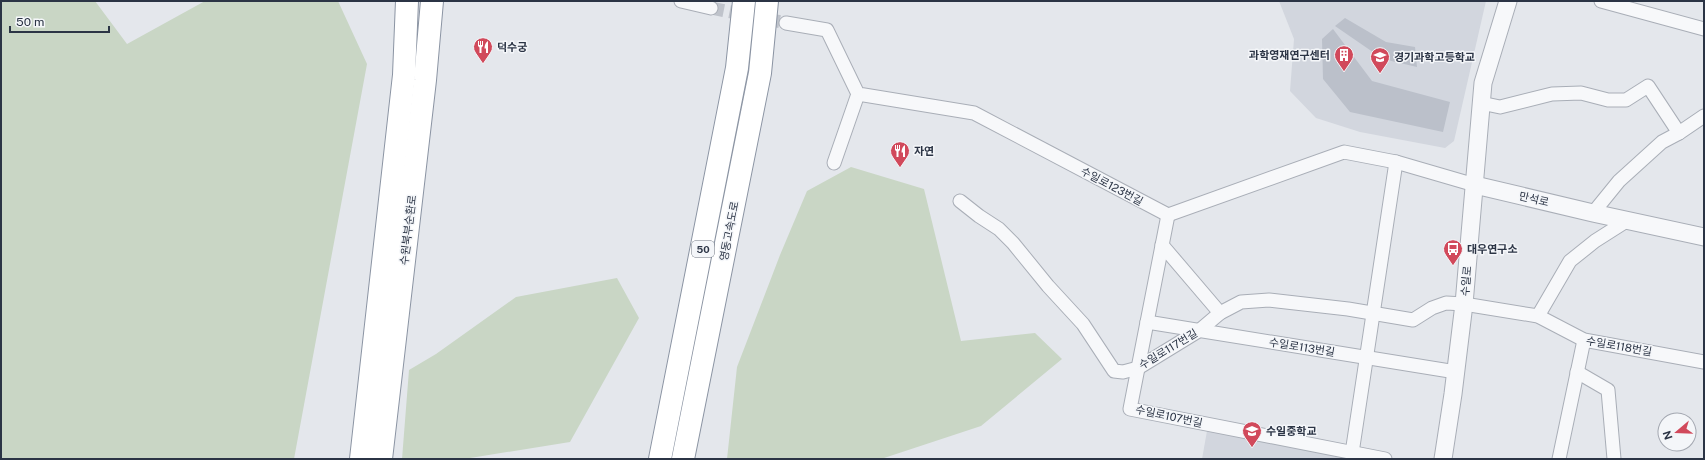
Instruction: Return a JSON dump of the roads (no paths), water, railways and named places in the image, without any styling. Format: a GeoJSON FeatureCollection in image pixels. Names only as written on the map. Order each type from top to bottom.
{"type":"FeatureCollection","features":[{"type":"Feature","properties":{"kind":"highway","name":"수원북부순환로"},"geometry":{"type":"LineString","coordinates":[[361,459],[403,82],[408,1]]}},
{"type":"Feature","properties":{"kind":"highway","name":"수원북부순환로"},"geometry":{"type":"LineString","coordinates":[[381,459],[426,80],[432,1]]}},
{"type":"Feature","properties":{"kind":"highway","name":"영동고속도로"},"geometry":{"type":"LineString","coordinates":[[660,459],[737,68],[744,1]]}},
{"type":"Feature","properties":{"kind":"highway","name":"영동고속도로"},"geometry":{"type":"LineString","coordinates":[[683,459],[760,74],[767,1]]}},
{"type":"Feature","properties":{"kind":"street"},"geometry":{"type":"LineString","coordinates":[[681,1],[711,8]]}},
{"type":"Feature","properties":{"kind":"street","name":"수일로"},"geometry":{"type":"LineString","coordinates":[[1443,459],[1456,372],[1464,304],[1483,84],[1508,1]]}},
{"type":"Feature","properties":{"kind":"street"},"geometry":{"type":"LineString","coordinates":[[1601,1],[1704,29]]}},
{"type":"Feature","properties":{"kind":"street"},"geometry":{"type":"LineString","coordinates":[[786,24],[827,30],[858,94],[834,163]]}},
{"type":"Feature","properties":{"kind":"street"},"geometry":{"type":"LineString","coordinates":[[1482,103],[1500,106],[1552,94],[1581,93],[1608,100],[1626,100],[1648,86],[1679,133]]}},
{"type":"Feature","properties":{"kind":"street","name":"수일로123번길"},"geometry":{"type":"LineString","coordinates":[[858,94],[974,113],[1168,215]]}},
{"type":"Feature","properties":{"kind":"street"},"geometry":{"type":"LineString","coordinates":[[1593,213],[1619,181],[1647,154],[1662,142],[1679,133],[1704,116]]}},
{"type":"Feature","properties":{"kind":"street"},"geometry":{"type":"LineString","coordinates":[[1168,215],[1344,152],[1396,162],[1475,185]]}},
{"type":"Feature","properties":{"kind":"street"},"geometry":{"type":"LineString","coordinates":[[1352,452],[1396,162]]}},
{"type":"Feature","properties":{"kind":"street","name":"만석로"},"geometry":{"type":"LineString","coordinates":[[1475,185],[1704,237]]}},
{"type":"Feature","properties":{"kind":"street","name":"수일로117번길"},"geometry":{"type":"LineString","coordinates":[[960,201],[999,230],[1013,243],[1048,286],[1083,324],[1114,371],[1123,372],[1138,368],[1200,330],[1220,313],[1241,302],[1269,300],[1373,313],[1413,320],[1432,308],[1446,303],[1464,304]]}},
{"type":"Feature","properties":{"kind":"street","name":"수일로107번길"},"geometry":{"type":"LineString","coordinates":[[1168,215],[1130,409],[1385,459]]}},
{"type":"Feature","properties":{"kind":"street"},"geometry":{"type":"LineString","coordinates":[[1538,316],[1570,261],[1628,220]]}},
{"type":"Feature","properties":{"kind":"street"},"geometry":{"type":"LineString","coordinates":[[1162,245],[1220,313]]}},
{"type":"Feature","properties":{"kind":"street","name":"수일로118번길"},"geometry":{"type":"LineString","coordinates":[[1464,304],[1538,316],[1584,340],[1704,362]]}},
{"type":"Feature","properties":{"kind":"street","name":"수일로113번길"},"geometry":{"type":"LineString","coordinates":[[1147,322],[1456,372]]}},
{"type":"Feature","properties":{"kind":"street"},"geometry":{"type":"LineString","coordinates":[[1560,459],[1584,340]]}},
{"type":"Feature","properties":{"kind":"street"},"geometry":{"type":"LineString","coordinates":[[1577,372],[1608,390],[1614,459]]}},
{"type":"Feature","properties":{"kind":"tunnel"},"geometry":{"type":"LineString","coordinates":[[711,8],[786,23]]}},
{"type":"Feature","properties":{"kind":"place","name":"덕수궁"},"geometry":{"type":"Point","coordinates":[483,64]}},
{"type":"Feature","properties":{"kind":"place","name":"과학영재연구센터"},"geometry":{"type":"Point","coordinates":[1344,72]}},
{"type":"Feature","properties":{"kind":"place","name":"경기과학고등학교"},"geometry":{"type":"Point","coordinates":[1380,74]}},
{"type":"Feature","properties":{"kind":"place","name":"자연"},"geometry":{"type":"Point","coordinates":[900,168]}},
{"type":"Feature","properties":{"kind":"place","name":"대우연구소"},"geometry":{"type":"Point","coordinates":[1453,266]}},
{"type":"Feature","properties":{"kind":"place","name":"수일중학교"},"geometry":{"type":"Point","coordinates":[1252,448]}}]}
